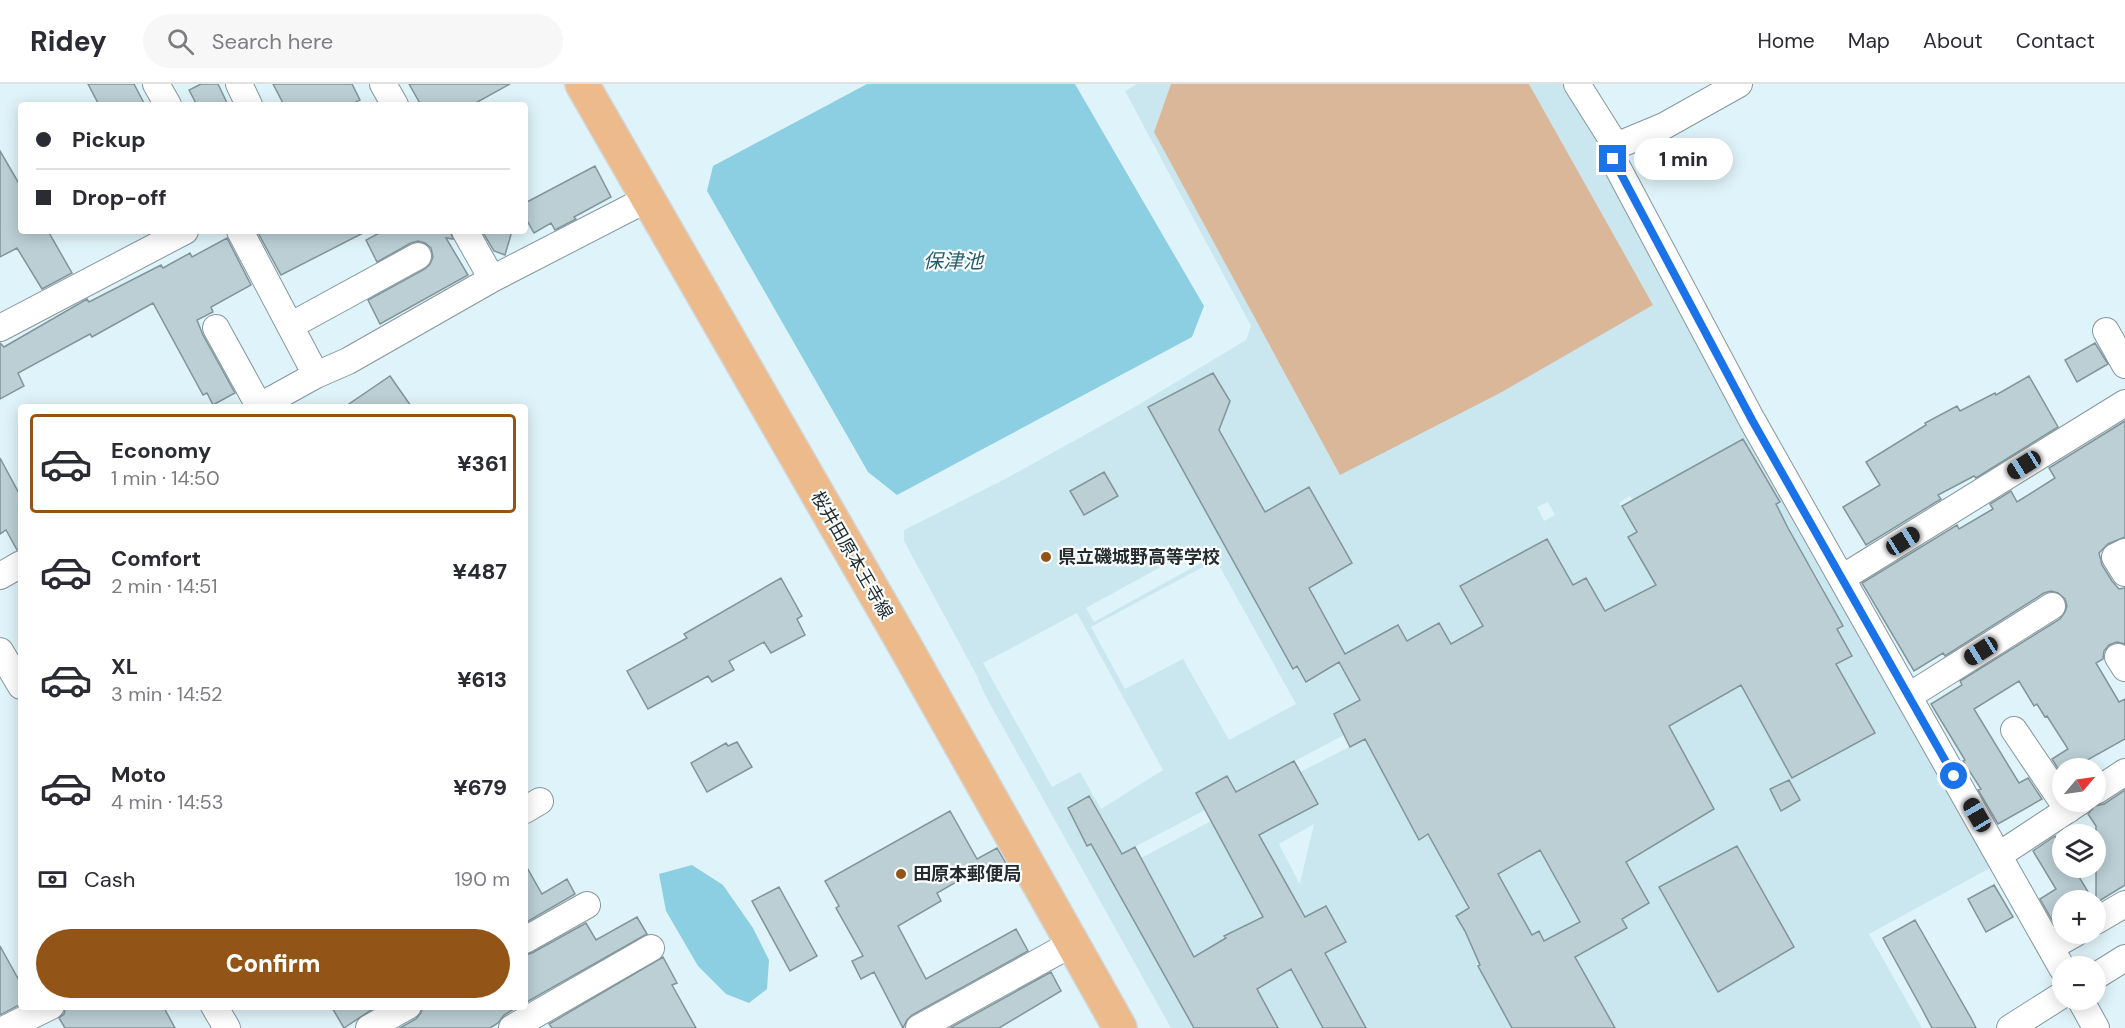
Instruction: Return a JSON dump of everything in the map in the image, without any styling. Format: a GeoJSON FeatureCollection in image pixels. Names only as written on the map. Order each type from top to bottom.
{"type":"FeatureCollection","features":[{"type":"Feature","properties":{"kind":"main road","name":"桜井田原本王寺線"},"geometry":{"type":"LineString","coordinates":[[582,84],[1120,1028]]}},
{"type":"Feature","properties":{"kind":"street"},"geometry":{"type":"LineString","coordinates":[[156,84],[166,102]]}},
{"type":"Feature","properties":{"kind":"street"},"geometry":{"type":"LineString","coordinates":[[239,84],[248,102]]}},
{"type":"Feature","properties":{"kind":"street"},"geometry":{"type":"LineString","coordinates":[[383,84],[393,102]]}},
{"type":"Feature","properties":{"kind":"street"},"geometry":{"type":"LineString","coordinates":[[1577,84],[1616,146],[1613,159],[1752,420],[2056,956]]}},
{"type":"Feature","properties":{"kind":"street"},"geometry":{"type":"LineString","coordinates":[[1616,146],[1664,126],[1739,84]]}},
{"type":"Feature","properties":{"kind":"street"},"geometry":{"type":"LineString","coordinates":[[264,404],[316,375],[348,361],[492,279],[649,198]]}},
{"type":"Feature","properties":{"kind":"street"},"geometry":{"type":"LineString","coordinates":[[0,328],[179,234]]}},
{"type":"Feature","properties":{"kind":"street"},"geometry":{"type":"LineString","coordinates":[[242,234],[316,375]]}},
{"type":"Feature","properties":{"kind":"street"},"geometry":{"type":"LineString","coordinates":[[467,234],[492,279]]}},
{"type":"Feature","properties":{"kind":"street"},"geometry":{"type":"LineString","coordinates":[[290,326],[418,256]]}},
{"type":"Feature","properties":{"kind":"street"},"geometry":{"type":"LineString","coordinates":[[216,328],[259,404]]}},
{"type":"Feature","properties":{"kind":"street"},"geometry":{"type":"LineString","coordinates":[[2106,331],[2125,365]]}},
{"type":"Feature","properties":{"kind":"street"},"geometry":{"type":"LineString","coordinates":[[1842,578],[2125,403]]}},
{"type":"Feature","properties":{"kind":"street"},"geometry":{"type":"LineString","coordinates":[[2125,552],[2115,558],[2125,573]]}},
{"type":"Feature","properties":{"kind":"street"},"geometry":{"type":"LineString","coordinates":[[0,576],[18,566]]}},
{"type":"Feature","properties":{"kind":"street"},"geometry":{"type":"LineString","coordinates":[[1909,696],[2052,606]]}},
{"type":"Feature","properties":{"kind":"street"},"geometry":{"type":"LineString","coordinates":[[0,651],[18,681]]}},
{"type":"Feature","properties":{"kind":"street"},"geometry":{"type":"LineString","coordinates":[[2014,730],[2052,778]]}},
{"type":"Feature","properties":{"kind":"street"},"geometry":{"type":"LineString","coordinates":[[2106,784],[2125,772]]}},
{"type":"Feature","properties":{"kind":"street"},"geometry":{"type":"LineString","coordinates":[[1999,855],[2064,812]]}},
{"type":"Feature","properties":{"kind":"street"},"geometry":{"type":"LineString","coordinates":[[2106,915],[2125,904]]}},
{"type":"Feature","properties":{"kind":"street"},"geometry":{"type":"LineString","coordinates":[[528,938],[587,905]]}},
{"type":"Feature","properties":{"kind":"street"},"geometry":{"type":"LineString","coordinates":[[919,1028],[1072,943]]}},
{"type":"Feature","properties":{"kind":"street"},"geometry":{"type":"LineString","coordinates":[[2059,956],[2068,944]]}},
{"type":"Feature","properties":{"kind":"street"},"geometry":{"type":"LineString","coordinates":[[512,1028],[651,948]]}},
{"type":"Feature","properties":{"kind":"street"},"geometry":{"type":"LineString","coordinates":[[2106,970],[2125,958]]}},
{"type":"Feature","properties":{"kind":"street"},"geometry":{"type":"LineString","coordinates":[[2010,1028],[2052,1001]]}},
{"type":"Feature","properties":{"kind":"street"},"geometry":{"type":"LineString","coordinates":[[7,1028],[43,1010]]}},
{"type":"Feature","properties":{"kind":"street"},"geometry":{"type":"LineString","coordinates":[[216,1010],[227,1028]]}},
{"type":"Feature","properties":{"kind":"street"},"geometry":{"type":"LineString","coordinates":[[369,1028],[401,1010]]}},
{"type":"Feature","properties":{"kind":"street"},"geometry":{"type":"LineString","coordinates":[[2086,1010],[2096,1028]]}},
{"type":"Feature","properties":{"kind":"shaded area","name":"県立磯城野高等学校"},"geometry":{"type":"Polygon","coordinates":[[[1137,84],[1171,84],[1154,132],[1652,305],[1529,84],[1563,84],[1606,154],[1993,860],[1990,868],[1869,934],[1922,1028],[1615,1028],[1538,931],[1478,966],[1512,1028],[1366,1028],[1325,953],[1326,906],[1305,917],[1243,806],[1258,797],[1274,827],[1318,804],[1300,772],[1365,739],[1418,839],[1428,834],[1434,845],[1369,696],[1309,588],[1352,563],[1309,487],[1265,512],[1218,428],[1229,401],[1212,373],[1149,407],[1293,668],[1297,666],[1306,682],[1330,668],[1321,652],[1330,647],[1360,700],[1334,714],[1344,735],[1236,792],[1227,776],[1196,793],[1205,810],[1102,864],[1190,1021],[1279,946],[1323,1028],[1278,1028],[1259,995],[1197,1028],[1171,1028],[985,695],[976,674],[904,541],[904,530],[1005,479],[1133,408],[1246,340],[1251,326],[1125,91],[1137,84]],[[1104,473],[1070,491],[1084,515],[1117,496],[1104,473]],[[1630,496],[1619,503],[1635,527],[1645,520],[1630,496]],[[1548,502],[1537,507],[1544,521],[1555,515],[1548,502]],[[1779,502],[1656,522],[1678,559],[1779,502]],[[1785,520],[1688,573],[1703,604],[1801,551],[1785,520]],[[1199,546],[1086,608],[1094,622],[1206,560],[1199,546]],[[1216,560],[1091,627],[1125,689],[1183,659],[1229,740],[1296,704],[1216,560]],[[1809,563],[1710,616],[1726,647],[1825,591],[1809,563]],[[1586,578],[1489,631],[1507,664],[1604,610],[1586,578]],[[1077,613],[983,663],[1052,787],[1080,772],[1101,809],[1163,770],[1077,613]],[[1840,635],[1756,709],[1851,656],[1840,635]],[[1848,686],[1766,731],[1792,778],[1874,733],[1848,686]],[[1789,780],[1771,789],[1800,800],[1800,799],[1789,780]],[[1088,797],[1068,808],[1088,846],[1088,797]],[[1314,824],[1279,844],[1300,883],[1314,824]],[[1514,835],[1501,842],[1513,866],[1526,858],[1514,835]],[[1736,846],[1660,887],[1671,909],[1748,867],[1736,846]],[[1542,853],[1565,895],[1608,871],[1542,853]],[[1751,873],[1674,914],[1688,940],[1765,897],[1751,873]],[[1615,896],[1626,917],[1649,903],[1615,896]],[[1611,899],[1577,917],[1593,946],[1627,928],[1611,899]],[[1768,905],[1692,948],[1718,992],[1793,948],[1768,905]],[[1469,908],[1456,916],[1467,935],[1469,908]]]}},
{"type":"Feature","properties":{"kind":"shaded area"},"geometry":{"type":"Polygon","coordinates":[[[1171,84],[1529,84],[1653,305],[1500,393],[1340,475],[1154,132],[1171,84]]]}},
{"type":"Feature","properties":{"kind":"shaded area"},"geometry":{"type":"Polygon","coordinates":[[[1211,821],[1274,938],[1220,969],[1214,959],[1220,956],[1215,945],[1194,957],[1141,858],[1211,821]],[[1239,929],[1225,936],[1232,951],[1247,943],[1239,929]]]}},
{"type":"Feature","properties":{"kind":"water","name":"保津池"},"geometry":{"type":"Polygon","coordinates":[[[867,84],[1075,84],[1204,306],[1192,337],[897,495],[868,472],[707,191],[713,166],[867,84]]]}},
{"type":"Feature","properties":{"kind":"water"},"geometry":{"type":"Polygon","coordinates":[[[692,865],[723,885],[753,928],[769,960],[767,989],[749,1003],[726,994],[698,966],[666,911],[659,874],[692,865]]]}},
{"type":"Feature","properties":{"kind":"building"},"geometry":{"type":"Polygon","coordinates":[[[88,84],[134,84],[143,102],[97,102],[88,84]]]}},
{"type":"Feature","properties":{"kind":"building"},"geometry":{"type":"Polygon","coordinates":[[[201,84],[218,84],[227,102],[195,102],[189,90],[201,84]]]}},
{"type":"Feature","properties":{"kind":"building"},"geometry":{"type":"Polygon","coordinates":[[[273,84],[352,84],[360,100],[356,102],[282,102],[273,84]]]}},
{"type":"Feature","properties":{"kind":"building"},"geometry":{"type":"Polygon","coordinates":[[[409,84],[510,84],[477,102],[419,102],[409,84]]]}},
{"type":"Feature","properties":{"kind":"building"},"geometry":{"type":"Polygon","coordinates":[[[0,151],[18,182],[18,234],[50,234],[72,273],[42,289],[17,248],[0,257],[0,151]]]}},
{"type":"Feature","properties":{"kind":"building"},"geometry":{"type":"Polygon","coordinates":[[[595,166],[611,197],[555,230],[551,223],[534,233],[528,222],[528,201],[595,166]]]}},
{"type":"Feature","properties":{"kind":"building"},"geometry":{"type":"Polygon","coordinates":[[[259,234],[361,234],[281,275],[259,234]]]}},
{"type":"Feature","properties":{"kind":"building"},"geometry":{"type":"Polygon","coordinates":[[[377,234],[451,234],[453,239],[446,238],[468,275],[380,324],[368,300],[425,269],[433,257],[431,248],[418,241],[377,262],[366,240],[377,234]]]}},
{"type":"Feature","properties":{"kind":"building"},"geometry":{"type":"Polygon","coordinates":[[[484,234],[511,234],[505,255],[494,251],[484,234]]]}},
{"type":"Feature","properties":{"kind":"building"},"geometry":{"type":"Polygon","coordinates":[[[227,238],[251,285],[211,307],[213,312],[197,320],[235,393],[215,404],[212,404],[207,393],[203,395],[153,303],[92,337],[90,334],[18,373],[24,386],[0,399],[0,343],[4,347],[87,299],[89,302],[161,265],[163,268],[190,253],[192,257],[227,238]]]}},
{"type":"Feature","properties":{"kind":"building"},"geometry":{"type":"Polygon","coordinates":[[[2095,343],[2108,364],[2077,382],[2065,360],[2095,343]]]}},
{"type":"Feature","properties":{"kind":"building"},"geometry":{"type":"Polygon","coordinates":[[[1213,373],[1230,401],[1219,430],[1265,512],[1309,487],[1352,563],[1309,588],[1345,654],[1398,625],[1407,641],[1439,623],[1451,644],[1483,626],[1460,586],[1547,539],[1573,585],[1586,578],[1605,611],[1656,585],[1628,537],[1637,532],[1622,506],[1743,439],[1780,502],[1776,504],[1788,528],[1843,626],[1837,629],[1852,656],[1836,664],[1875,733],[1792,778],[1741,685],[1669,726],[1714,809],[1626,862],[1649,903],[1622,919],[1627,928],[1575,957],[1615,1028],[1512,1028],[1478,966],[1480,965],[1456,916],[1469,908],[1428,834],[1419,840],[1365,739],[1350,747],[1334,714],[1360,700],[1339,662],[1306,682],[1297,666],[1293,669],[1148,407],[1213,373]],[[1540,850],[1498,874],[1532,935],[1539,931],[1544,941],[1580,922],[1540,850]]]}},
{"type":"Feature","properties":{"kind":"building"},"geometry":{"type":"Polygon","coordinates":[[[390,376],[410,404],[349,404],[390,376]]]}},
{"type":"Feature","properties":{"kind":"building"},"geometry":{"type":"Polygon","coordinates":[[[2029,376],[2058,427],[1976,478],[1974,476],[1938,495],[1941,499],[1866,545],[1843,507],[1880,485],[1866,462],[1926,425],[1925,423],[1957,406],[1960,411],[1995,393],[1996,395],[2029,376]]]}},
{"type":"Feature","properties":{"kind":"building"},"geometry":{"type":"Polygon","coordinates":[[[2125,421],[2125,537],[2108,544],[2099,553],[2102,565],[2112,581],[2119,589],[2125,588],[2125,644],[2117,642],[2109,645],[2104,651],[2103,659],[2096,663],[2119,702],[2125,699],[2125,739],[2091,758],[2054,758],[2068,749],[2047,716],[2045,717],[2037,704],[2034,706],[2019,681],[1974,709],[2019,783],[2028,778],[2042,799],[1998,824],[1978,790],[1981,789],[1963,761],[1965,760],[1931,704],[1962,685],[1960,681],[2060,619],[2067,606],[2065,599],[2051,591],[2044,593],[1945,656],[1943,653],[1914,671],[1862,583],[1957,525],[1959,529],[1993,509],[1990,504],[2011,491],[2017,502],[2055,478],[2049,468],[2125,421]]]}},
{"type":"Feature","properties":{"kind":"building"},"geometry":{"type":"Polygon","coordinates":[[[0,458],[18,491],[18,550],[6,530],[0,534],[0,458]]]}},
{"type":"Feature","properties":{"kind":"building"},"geometry":{"type":"Polygon","coordinates":[[[1104,472],[1118,496],[1084,515],[1070,491],[1104,472]]]}},
{"type":"Feature","properties":{"kind":"building"},"geometry":{"type":"Polygon","coordinates":[[[781,578],[802,616],[797,619],[805,635],[771,653],[764,642],[729,661],[734,670],[712,682],[708,676],[648,709],[627,671],[687,638],[684,634],[781,578]]]}},
{"type":"Feature","properties":{"kind":"building"},"geometry":{"type":"Polygon","coordinates":[[[737,742],[752,767],[707,792],[691,763],[726,743],[728,746],[737,742]]]}},
{"type":"Feature","properties":{"kind":"building"},"geometry":{"type":"Polygon","coordinates":[[[1294,761],[1318,804],[1259,835],[1305,917],[1326,906],[1346,942],[1325,953],[1366,1028],[1323,1028],[1291,969],[1257,989],[1278,1028],[1194,1028],[1091,844],[1087,846],[1068,808],[1089,796],[1122,854],[1135,847],[1194,957],[1226,938],[1224,936],[1263,917],[1196,793],[1227,776],[1236,792],[1294,761]]]}},
{"type":"Feature","properties":{"kind":"building"},"geometry":{"type":"Polygon","coordinates":[[[1789,780],[1800,800],[1781,811],[1770,789],[1789,780]]]}},
{"type":"Feature","properties":{"kind":"building"},"geometry":{"type":"Polygon","coordinates":[[[2125,790],[2125,885],[2106,897],[2106,890],[2096,890],[2096,878],[2106,878],[2106,824],[2095,824],[2088,814],[2106,812],[2106,803],[2125,790]]]}},
{"type":"Feature","properties":{"kind":"building"},"geometry":{"type":"Polygon","coordinates":[[[950,811],[977,859],[997,848],[1006,863],[974,882],[970,874],[937,893],[941,901],[898,926],[926,979],[1016,929],[1028,951],[912,1015],[903,1028],[874,972],[861,979],[852,961],[863,956],[836,908],[839,906],[825,881],[950,811]]]}},
{"type":"Feature","properties":{"kind":"building"},"geometry":{"type":"Polygon","coordinates":[[[2052,838],[2052,878],[2080,878],[2087,890],[2054,890],[2056,889],[2033,851],[2052,838]]]}},
{"type":"Feature","properties":{"kind":"building"},"geometry":{"type":"Polygon","coordinates":[[[1737,846],[1794,947],[1718,992],[1659,887],[1737,846]]]}},
{"type":"Feature","properties":{"kind":"building"},"geometry":{"type":"Polygon","coordinates":[[[528,869],[542,894],[567,879],[575,894],[528,921],[528,869]]]}},
{"type":"Feature","properties":{"kind":"building"},"geometry":{"type":"Polygon","coordinates":[[[1994,885],[2013,917],[1986,932],[1968,899],[1994,885]]]}},
{"type":"Feature","properties":{"kind":"building"},"geometry":{"type":"Polygon","coordinates":[[[779,887],[817,956],[790,971],[752,901],[779,887]]]}},
{"type":"Feature","properties":{"kind":"building"},"geometry":{"type":"Polygon","coordinates":[[[2052,892],[2052,920],[2040,899],[2052,892]]]}},
{"type":"Feature","properties":{"kind":"building"},"geometry":{"type":"Polygon","coordinates":[[[637,917],[647,934],[528,1001],[528,954],[586,923],[596,940],[637,917]]]}},
{"type":"Feature","properties":{"kind":"building"},"geometry":{"type":"Polygon","coordinates":[[[1915,920],[1976,1028],[1932,1028],[1883,938],[1915,920]]]}},
{"type":"Feature","properties":{"kind":"building"},"geometry":{"type":"Polygon","coordinates":[[[0,946],[18,979],[18,1006],[0,1015],[0,946]]]}},
{"type":"Feature","properties":{"kind":"building"},"geometry":{"type":"Polygon","coordinates":[[[663,957],[677,983],[672,985],[696,1028],[552,1028],[549,1024],[663,957]]]}},
{"type":"Feature","properties":{"kind":"building"},"geometry":{"type":"Polygon","coordinates":[[[1051,972],[1061,991],[999,1028],[950,1028],[1051,972]]]}},
{"type":"Feature","properties":{"kind":"building"},"geometry":{"type":"Polygon","coordinates":[[[65,1010],[165,1010],[175,1028],[65,1028],[59,1018],[65,1010]]]}},
{"type":"Feature","properties":{"kind":"building"},"geometry":{"type":"Polygon","coordinates":[[[333,1010],[371,1010],[344,1028],[333,1010]]]}},
{"type":"Feature","properties":{"kind":"building"},"geometry":{"type":"Polygon","coordinates":[[[422,1010],[512,1010],[490,1028],[400,1028],[416,1019],[422,1010]]]}},
{"type":"Feature","properties":{"kind":"place","name":"県立磯城野高等学校"},"geometry":{"type":"Point","coordinates":[1046,557]}},
{"type":"Feature","properties":{"kind":"place","name":"田原本郵便局"},"geometry":{"type":"Point","coordinates":[901,874]}},
{"type":"Feature","properties":{"kind":"route"},"geometry":{"type":"LineString","coordinates":[[1613,159],[1752,420],[1954,776]]}}]}
